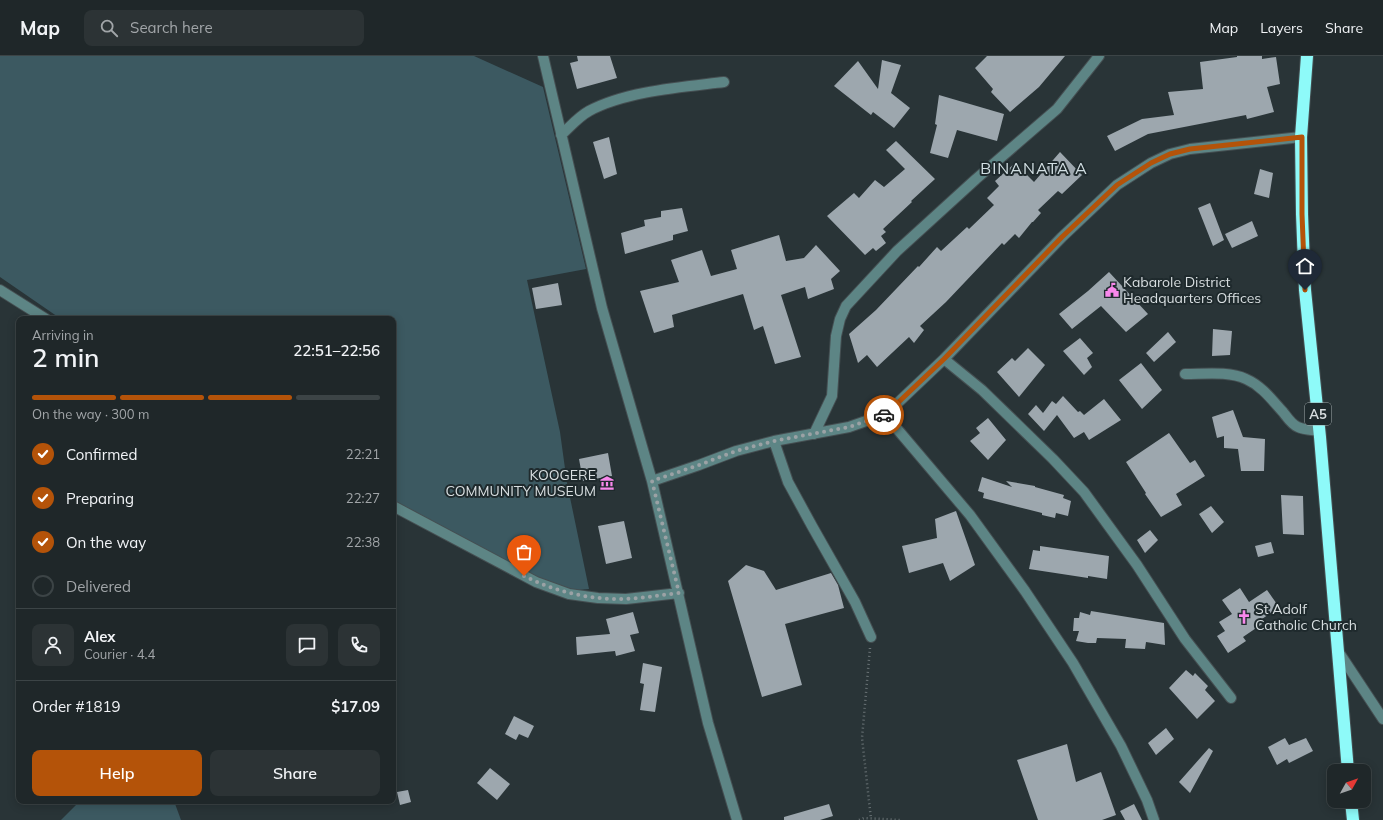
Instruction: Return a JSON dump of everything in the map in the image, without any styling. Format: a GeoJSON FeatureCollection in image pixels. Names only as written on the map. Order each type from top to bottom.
{"type":"FeatureCollection","features":[{"type":"Feature","properties":{"kind":"highway","name":"A5"},"geometry":{"type":"LineString","coordinates":[[1307,56],[1302,137],[1302,214],[1305,290],[1319,431],[1347,764]]}},
{"type":"Feature","properties":{"kind":"highway"},"geometry":{"type":"LineString","coordinates":[[1352,808],[1353,820]]}},
{"type":"Feature","properties":{"kind":"street"},"geometry":{"type":"LineString","coordinates":[[543,56],[602,308],[652,481],[708,722],[737,820]]}},
{"type":"Feature","properties":{"kind":"street"},"geometry":{"type":"LineString","coordinates":[[814,434],[832,396],[836,336],[840,319],[846,306],[897,251],[1057,108],[1100,56]]}},
{"type":"Feature","properties":{"kind":"street"},"geometry":{"type":"LineString","coordinates":[[561,135],[588,111],[616,100],[659,90],[724,82]]}},
{"type":"Feature","properties":{"kind":"street"},"geometry":{"type":"LineString","coordinates":[[652,481],[736,451],[774,441],[849,427],[886,414],[944,359],[1062,237],[1117,185],[1151,163],[1170,154],[1190,149],[1302,137]]}},
{"type":"Feature","properties":{"kind":"street"},"geometry":{"type":"LineString","coordinates":[[0,290],[41,316]]}},
{"type":"Feature","properties":{"kind":"street"},"geometry":{"type":"LineString","coordinates":[[944,359],[982,390],[1053,459],[1084,492],[1137,565],[1185,639],[1231,698]]}},
{"type":"Feature","properties":{"kind":"street"},"geometry":{"type":"LineString","coordinates":[[1185,374],[1240,376],[1256,385],[1296,426],[1319,431]]}},
{"type":"Feature","properties":{"kind":"street"},"geometry":{"type":"LineString","coordinates":[[886,414],[970,515],[1025,591],[1073,663],[1121,746],[1147,800],[1154,820]]}},
{"type":"Feature","properties":{"kind":"street"},"geometry":{"type":"LineString","coordinates":[[774,441],[792,489],[855,602],[871,637]]}},
{"type":"Feature","properties":{"kind":"street"},"geometry":{"type":"LineString","coordinates":[[396,508],[536,582],[570,594],[598,598],[626,599],[679,593]]}},
{"type":"Feature","properties":{"kind":"street"},"geometry":{"type":"LineString","coordinates":[[1338,651],[1383,719]]}},
{"type":"Feature","properties":{"kind":"path"},"geometry":{"type":"LineString","coordinates":[[871,637],[862,738],[871,818]]}},
{"type":"Feature","properties":{"kind":"path"},"geometry":{"type":"LineString","coordinates":[[859,820],[864,818],[900,820]]}},
{"type":"Feature","properties":{"kind":"shaded area"},"geometry":{"type":"Polygon","coordinates":[[[0,56],[474,56],[543,87],[586,269],[527,280],[560,432],[567,483],[589,589],[567,591],[545,582],[396,502],[396,316],[57,316],[0,277],[0,56]]]}},
{"type":"Feature","properties":{"kind":"shaded area"},"geometry":{"type":"Polygon","coordinates":[[[77,804],[175,804],[181,820],[61,820],[77,804]]]}},
{"type":"Feature","properties":{"kind":"building"},"geometry":{"type":"Polygon","coordinates":[[[577,56],[610,56],[617,78],[577,89],[570,63],[578,61],[577,56]]]}},
{"type":"Feature","properties":{"kind":"building"},"geometry":{"type":"Polygon","coordinates":[[[987,56],[1065,56],[1039,87],[1010,112],[991,92],[993,89],[975,68],[987,56]]]}},
{"type":"Feature","properties":{"kind":"building"},"geometry":{"type":"Polygon","coordinates":[[[1237,56],[1262,56],[1262,59],[1276,57],[1280,84],[1267,87],[1274,112],[1247,119],[1246,115],[1148,134],[1115,151],[1107,136],[1142,119],[1174,115],[1168,92],[1203,89],[1200,62],[1237,56]]]}},
{"type":"Feature","properties":{"kind":"building"},"geometry":{"type":"Polygon","coordinates":[[[882,60],[901,65],[891,93],[910,108],[894,128],[873,112],[871,115],[834,86],[858,61],[878,89],[882,60]]]}},
{"type":"Feature","properties":{"kind":"building"},"geometry":{"type":"Polygon","coordinates":[[[939,95],[1004,114],[997,141],[957,130],[948,158],[930,153],[937,125],[935,124],[939,95]]]}},
{"type":"Feature","properties":{"kind":"building"},"geometry":{"type":"Polygon","coordinates":[[[609,137],[617,174],[604,179],[593,142],[609,137]]]}},
{"type":"Feature","properties":{"kind":"building"},"geometry":{"type":"Polygon","coordinates":[[[896,141],[935,179],[883,229],[886,232],[881,236],[886,243],[876,251],[873,248],[865,255],[827,216],[854,193],[859,198],[875,180],[884,187],[905,169],[886,150],[896,141]]]}},
{"type":"Feature","properties":{"kind":"building"},"geometry":{"type":"Polygon","coordinates":[[[1060,152],[1082,175],[1062,194],[1058,191],[1038,210],[1041,213],[1019,238],[1015,234],[1004,245],[1002,243],[946,302],[920,326],[924,330],[914,343],[909,337],[877,367],[867,355],[858,363],[849,334],[876,310],[937,247],[941,251],[967,227],[969,229],[994,205],[987,198],[999,186],[995,181],[1015,163],[1034,182],[1060,152]]]}},
{"type":"Feature","properties":{"kind":"building"},"geometry":{"type":"Polygon","coordinates":[[[1260,169],[1273,173],[1269,198],[1254,194],[1260,169]]]}},
{"type":"Feature","properties":{"kind":"building"},"geometry":{"type":"Polygon","coordinates":[[[1210,203],[1224,240],[1213,246],[1198,208],[1210,203]]]}},
{"type":"Feature","properties":{"kind":"building"},"geometry":{"type":"Polygon","coordinates":[[[682,208],[688,231],[673,235],[673,240],[625,254],[621,233],[645,226],[644,220],[661,217],[661,211],[682,208]]]}},
{"type":"Feature","properties":{"kind":"building"},"geometry":{"type":"Polygon","coordinates":[[[1252,221],[1258,236],[1232,248],[1225,234],[1252,221]]]}},
{"type":"Feature","properties":{"kind":"building"},"geometry":{"type":"Polygon","coordinates":[[[779,235],[786,261],[804,258],[816,245],[840,271],[831,279],[834,289],[808,299],[805,287],[781,295],[801,357],[775,364],[763,326],[754,330],[743,294],[672,315],[674,327],[654,333],[640,291],[679,282],[671,260],[702,250],[711,276],[737,269],[731,250],[779,235]]]}},
{"type":"Feature","properties":{"kind":"building"},"geometry":{"type":"Polygon","coordinates":[[[1109,272],[1148,314],[1126,332],[1101,306],[1072,329],[1059,314],[1109,272]]]}},
{"type":"Feature","properties":{"kind":"building"},"geometry":{"type":"Polygon","coordinates":[[[558,283],[562,305],[536,309],[532,288],[558,283]]]}},
{"type":"Feature","properties":{"kind":"building"},"geometry":{"type":"Polygon","coordinates":[[[1213,329],[1232,331],[1230,355],[1212,356],[1213,329]]]}},
{"type":"Feature","properties":{"kind":"building"},"geometry":{"type":"Polygon","coordinates":[[[1168,332],[1176,342],[1154,362],[1146,353],[1168,332]]]}},
{"type":"Feature","properties":{"kind":"building"},"geometry":{"type":"Polygon","coordinates":[[[1080,338],[1093,353],[1087,358],[1092,367],[1084,375],[1063,351],[1080,338]]]}},
{"type":"Feature","properties":{"kind":"building"},"geometry":{"type":"Polygon","coordinates":[[[1028,348],[1045,365],[1019,397],[997,372],[1012,358],[1015,361],[1028,348]]]}},
{"type":"Feature","properties":{"kind":"building"},"geometry":{"type":"Polygon","coordinates":[[[1141,363],[1162,390],[1142,409],[1119,380],[1141,363]]]}},
{"type":"Feature","properties":{"kind":"building"},"geometry":{"type":"Polygon","coordinates":[[[1063,396],[1078,412],[1080,411],[1084,415],[1104,399],[1121,420],[1089,440],[1084,432],[1074,438],[1057,415],[1044,431],[1028,414],[1036,405],[1043,413],[1052,401],[1056,404],[1063,396]]]}},
{"type":"Feature","properties":{"kind":"building"},"geometry":{"type":"Polygon","coordinates":[[[1233,410],[1243,437],[1265,439],[1264,471],[1241,471],[1238,449],[1224,448],[1224,436],[1217,438],[1212,417],[1233,410]]]}},
{"type":"Feature","properties":{"kind":"building"},"geometry":{"type":"Polygon","coordinates":[[[988,418],[1006,440],[988,460],[970,441],[980,433],[976,428],[988,418]]]}},
{"type":"Feature","properties":{"kind":"building"},"geometry":{"type":"Polygon","coordinates":[[[1169,433],[1190,463],[1195,460],[1205,476],[1176,494],[1182,505],[1161,517],[1126,462],[1169,433]]]}},
{"type":"Feature","properties":{"kind":"building"},"geometry":{"type":"Polygon","coordinates":[[[608,453],[612,476],[583,481],[579,459],[608,453]]]}},
{"type":"Feature","properties":{"kind":"building"},"geometry":{"type":"Polygon","coordinates":[[[982,477],[1012,487],[1006,481],[1035,486],[1064,495],[1063,498],[1071,501],[1068,516],[1056,513],[1055,518],[1042,515],[1042,513],[983,498],[984,493],[978,491],[982,477]]]}},
{"type":"Feature","properties":{"kind":"building"},"geometry":{"type":"Polygon","coordinates":[[[1281,495],[1303,496],[1304,535],[1283,534],[1281,495]]]}},
{"type":"Feature","properties":{"kind":"building"},"geometry":{"type":"Polygon","coordinates":[[[1211,506],[1224,522],[1212,533],[1199,514],[1211,506]]]}},
{"type":"Feature","properties":{"kind":"building"},"geometry":{"type":"Polygon","coordinates":[[[956,511],[975,565],[950,581],[943,563],[909,573],[902,546],[937,538],[935,519],[956,511]]]}},
{"type":"Feature","properties":{"kind":"building"},"geometry":{"type":"Polygon","coordinates":[[[624,521],[632,558],[606,564],[598,526],[624,521]]]}},
{"type":"Feature","properties":{"kind":"building"},"geometry":{"type":"Polygon","coordinates":[[[1150,530],[1158,540],[1145,553],[1137,540],[1150,530]]]}},
{"type":"Feature","properties":{"kind":"building"},"geometry":{"type":"Polygon","coordinates":[[[1271,542],[1274,553],[1258,557],[1255,546],[1271,542]]]}},
{"type":"Feature","properties":{"kind":"building"},"geometry":{"type":"Polygon","coordinates":[[[1040,546],[1109,556],[1107,579],[1088,576],[1088,578],[1029,569],[1033,550],[1040,551],[1040,546]]]}},
{"type":"Feature","properties":{"kind":"building"},"geometry":{"type":"Polygon","coordinates":[[[746,565],[764,571],[776,590],[831,573],[838,585],[844,608],[785,624],[802,685],[762,697],[728,581],[746,565]]]}},
{"type":"Feature","properties":{"kind":"building"},"geometry":{"type":"Polygon","coordinates":[[[1240,588],[1249,602],[1267,590],[1279,607],[1262,619],[1265,622],[1243,637],[1246,641],[1228,653],[1217,636],[1225,631],[1219,622],[1232,614],[1222,600],[1240,588]]]}},
{"type":"Feature","properties":{"kind":"building"},"geometry":{"type":"Polygon","coordinates":[[[1091,611],[1164,623],[1165,645],[1146,642],[1145,649],[1125,648],[1126,639],[1097,638],[1096,643],[1076,641],[1079,631],[1073,631],[1074,618],[1079,618],[1080,612],[1090,615],[1091,611]]]}},
{"type":"Feature","properties":{"kind":"building"},"geometry":{"type":"Polygon","coordinates":[[[633,612],[639,633],[630,635],[635,651],[616,656],[615,651],[577,655],[576,637],[610,634],[606,619],[633,612]]]}},
{"type":"Feature","properties":{"kind":"building"},"geometry":{"type":"Polygon","coordinates":[[[643,663],[662,667],[655,712],[640,710],[644,684],[640,683],[643,663]]]}},
{"type":"Feature","properties":{"kind":"building"},"geometry":{"type":"Polygon","coordinates":[[[1186,670],[1193,676],[1195,673],[1208,686],[1205,690],[1215,701],[1197,719],[1169,688],[1186,670]]]}},
{"type":"Feature","properties":{"kind":"building"},"geometry":{"type":"Polygon","coordinates":[[[514,716],[534,726],[528,738],[519,734],[516,740],[505,734],[514,716]]]}},
{"type":"Feature","properties":{"kind":"building"},"geometry":{"type":"Polygon","coordinates":[[[1166,728],[1174,739],[1156,755],[1148,743],[1166,728]]]}},
{"type":"Feature","properties":{"kind":"building"},"geometry":{"type":"Polygon","coordinates":[[[1285,738],[1289,745],[1306,738],[1313,751],[1289,763],[1287,759],[1277,765],[1268,747],[1285,738]]]}},
{"type":"Feature","properties":{"kind":"building"},"geometry":{"type":"Polygon","coordinates":[[[1067,744],[1076,782],[1101,772],[1116,815],[1102,820],[1038,820],[1017,760],[1067,744]]]}},
{"type":"Feature","properties":{"kind":"building"},"geometry":{"type":"Polygon","coordinates":[[[1209,748],[1213,751],[1190,793],[1179,782],[1209,748]]]}},
{"type":"Feature","properties":{"kind":"building"},"geometry":{"type":"Polygon","coordinates":[[[490,768],[510,784],[497,800],[477,783],[490,768]]]}},
{"type":"Feature","properties":{"kind":"building"},"geometry":{"type":"Polygon","coordinates":[[[408,790],[411,802],[400,805],[397,792],[408,790]]]}},
{"type":"Feature","properties":{"kind":"building"},"geometry":{"type":"Polygon","coordinates":[[[829,804],[833,816],[820,820],[784,820],[784,817],[829,804]]]}},
{"type":"Feature","properties":{"kind":"building"},"geometry":{"type":"Polygon","coordinates":[[[1134,804],[1142,820],[1125,820],[1120,811],[1134,804]]]}},
{"type":"Feature","properties":{"kind":"way so far"},"geometry":{"type":"LineString","coordinates":[[524,576],[536,582],[570,594],[598,598],[626,599],[679,593],[652,481],[736,451],[774,441],[849,427],[884,415]]}},
{"type":"Feature","properties":{"kind":"place","name":"Kabarole District Headquarters Offices"},"geometry":{"type":"Point","coordinates":[1112,290]}},
{"type":"Feature","properties":{"kind":"place","name":"KOOGERE COMMUNITY MUSEUM"},"geometry":{"type":"Point","coordinates":[607,483]}},
{"type":"Feature","properties":{"kind":"place","name":"St Adolf Catholic Church"},"geometry":{"type":"Point","coordinates":[1244,617]}},
{"type":"Feature","properties":{"kind":"district","name":"BINANATA A"},"geometry":{"type":"Point","coordinates":[1034,168]}},
{"type":"Feature","properties":{"kind":"route"},"geometry":{"type":"LineString","coordinates":[[884,415],[944,359],[1062,237],[1117,185],[1151,163],[1170,154],[1190,149],[1302,137],[1302,214],[1305,290]]}}]}
